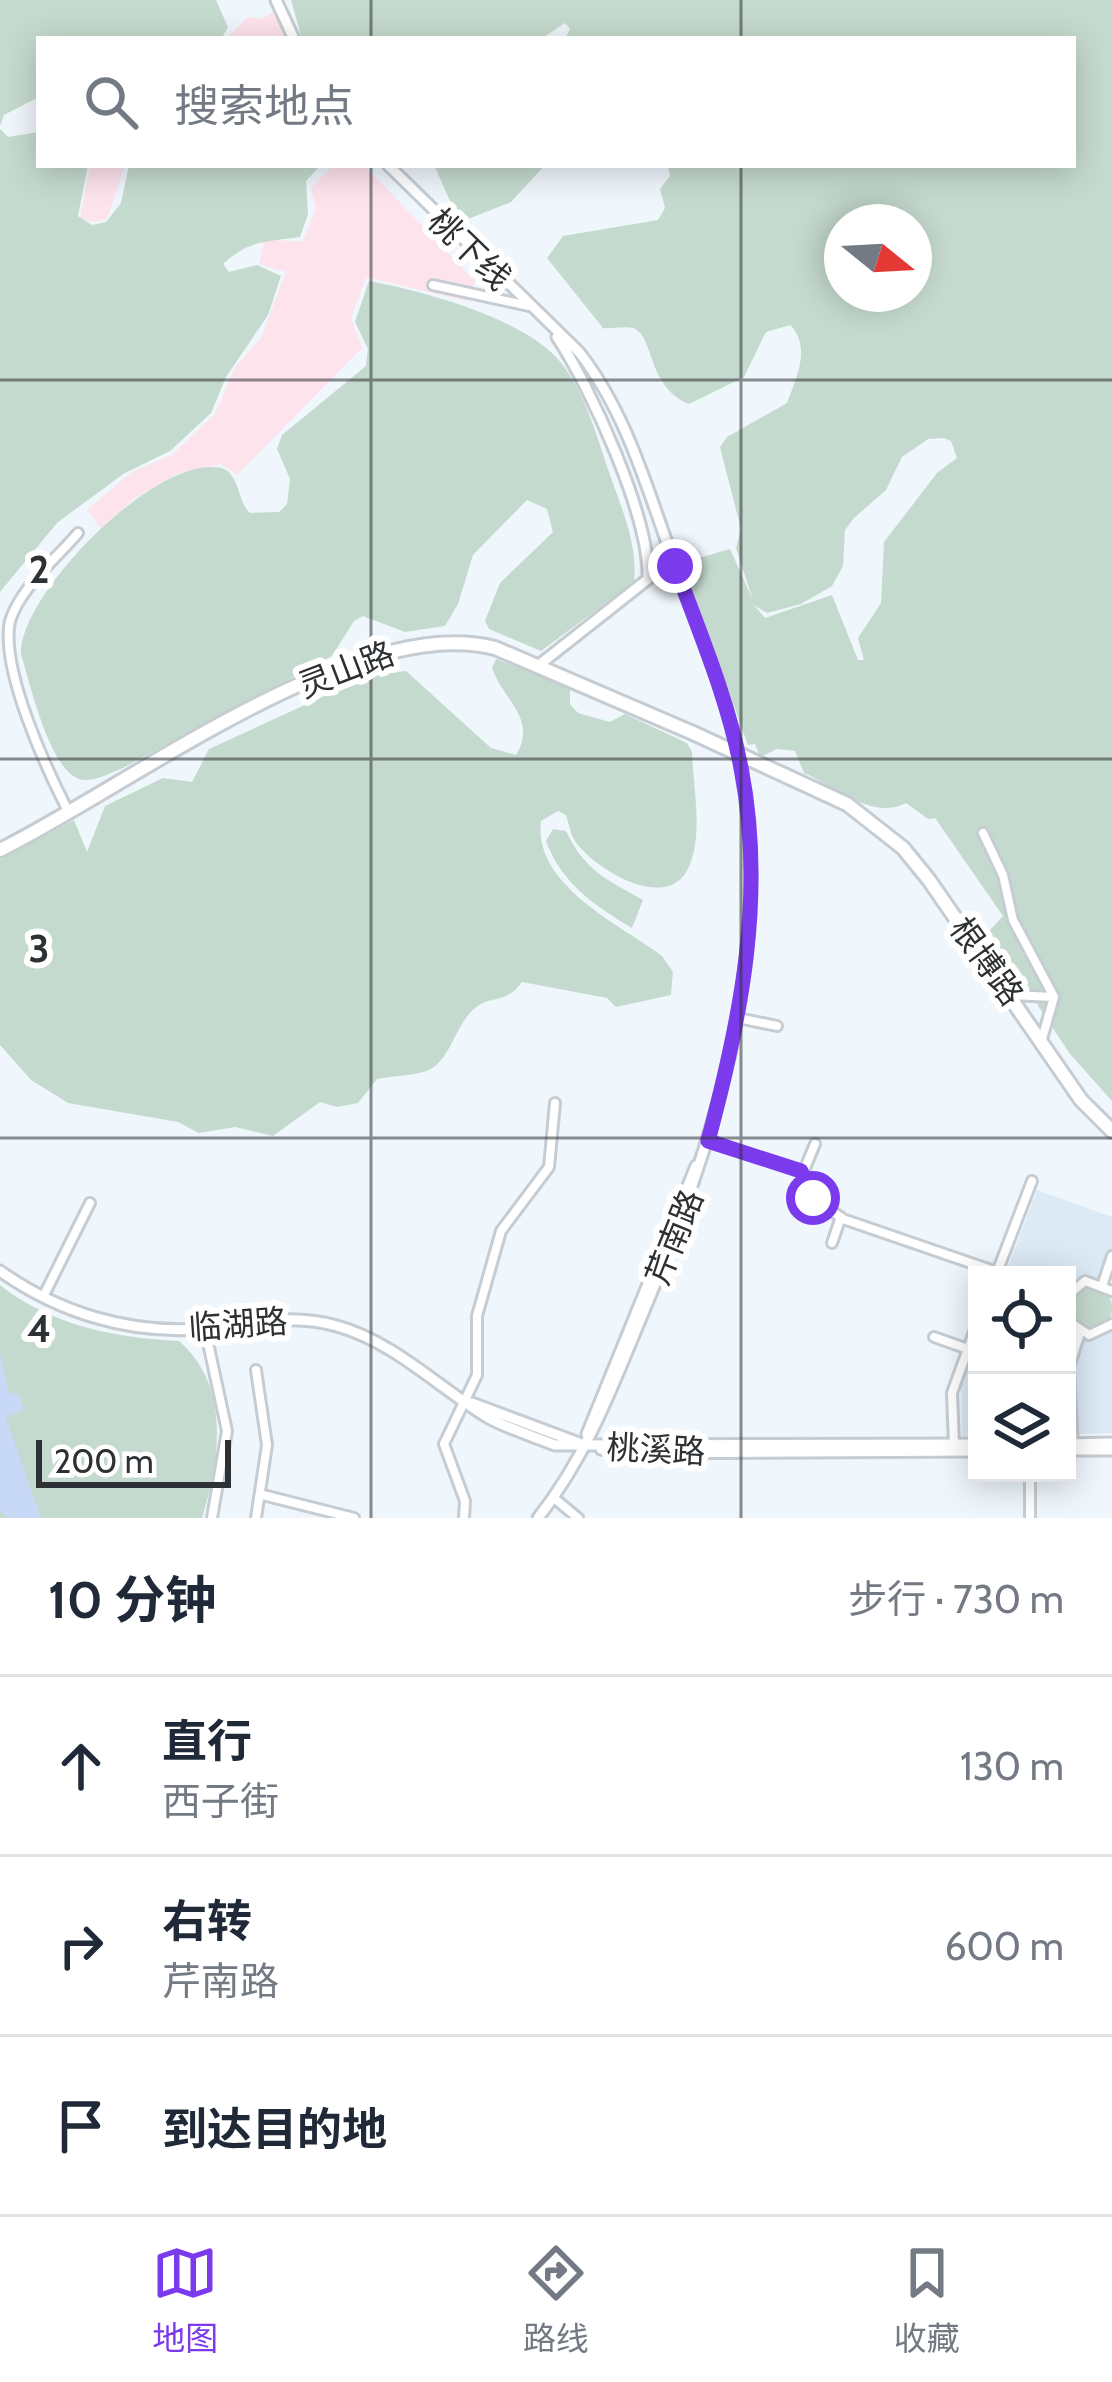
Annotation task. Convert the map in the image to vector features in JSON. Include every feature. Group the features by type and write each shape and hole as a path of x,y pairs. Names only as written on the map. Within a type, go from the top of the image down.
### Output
{"highway":[{"name":"灵山路","path":"0,850 358,657 407,646 463,642 539,664"},
{"name":"根博路","path":"539,664 848,804 903,848 1012,995 1081,1100 1112,1131"}],"main road":[{"path":"276,0 293,36"},
{"name":"桃下线","path":"391,168 554,332"},
{"path":"539,664 648,579 644,548 610,444 578,369 554,332"},
{"name":"芹南路","path":"538,1518 602,1418 708,1141 738,1018 752,882 741,769 732,730 611,397 579,352 554,332"},
{"name":"临湖路","path":"0,1271 42,1298 89,1318 205,1329 232,1321 297,1318 338,1325 382,1345 498,1423 555,1445 584,1445"},
{"name":"桃溪路","path":"584,1445 968,1448"},
{"path":"1076,1447 1112,1446"}],"street":[{"path":"433,285 512,307 529,306"},
{"path":"70,814 39,755 4,644 11,616 78,533"},
{"path":"983,832 1003,875 1013,920 1055,989 1042,1039"},
{"path":"1012,995 1054,997"},
{"path":"738,1018 777,1026"},
{"path":"464,1518 465,1501 444,1444 477,1375 477,1316 501,1232 549,1167 555,1103"},
{"path":"708,1141 803,1173"},
{"path":"815,1144 803,1173 811,1196 841,1217 978,1266"},
{"path":"1003,1266 1032,1181"},
{"path":"42,1298 90,1204"},
{"path":"832,1243 841,1217"},
{"path":"1102,1283 1112,1256"},
{"path":"1076,1288 1085,1281 1102,1283 1112,1291"},
{"path":"1076,1329 1098,1334 1112,1324"},
{"path":"205,1329 227,1431 212,1518"},
{"path":"1069,1374 1080,1333"},
{"path":"934,1337 968,1349 952,1393 955,1448"},
{"path":"256,1370 266,1445 263,1495 256,1518"},
{"path":"1030,1482 1030,1518"},
{"path":"263,1495 354,1518"},
{"path":"554,1498 578,1518"}],"shaded area":[{"path":"273,12 287,36 229,36 248,17 262,19"},
{"path":"89,168 124,168 107,219 80,219"},
{"path":"330,168 367,168 475,281 467,301 366,277 351,318 362,348 237,475 221,464 177,474 135,498 101,528 87,510 132,472 172,455 215,414 236,366 261,338 286,272 259,264 265,239 302,242 316,209 311,188"},
{"path":"1037,1190 1112,1217 1112,1246 1100,1278 1112,1288 1112,1433 1076,1434 1076,1266 1008,1266"},
{"path":"968,1370 968,1436 962,1436 961,1388"}],"green space":[{"path":"0,0 216,0 228,27 223,36 36,36 36,99 4,115 0,126"},
{"path":"291,0 1112,0 1112,1101 1070,1054 989,931 1003,916 935,818 928,819 906,803 880,808 854,800 804,773 795,751 777,749 760,757 755,744 748,745 682,563 730,549 753,600 736,548 741,529 720,447 727,437 787,403 800,363 797,334 790,325 766,332 744,377 689,404 665,386 640,333 630,327 603,328 547,258 563,236 658,220 665,208 660,189 670,176 669,168 1076,168 1076,36 566,36 570,29 565,23 546,36 301,36","holes":["944,438 951,441 957,458 937,473 884,542 881,603 858,638 864,660 858,660 832,595 765,618 754,605 767,613 801,604 832,586 843,566 845,530 886,490 902,457 928,439"]},
{"path":"0,129 8,137 36,132 36,168 87,168 78,216 92,225 106,222 121,203 128,168 318,168 306,181 308,214 300,237 251,246 223,264 229,272 257,265 281,276 268,315 226,377 211,413 170,451 123,474 57,523 0,592"},
{"path":"435,168 542,168 511,202 468,219 454,210"},
{"path":"369,281 416,291 494,318 556,357 595,429 628,527 634,582 541,651 489,629 485,621 500,583 553,532 547,509 527,500 473,555 458,604 445,626 405,632 363,616 354,621 332,656 121,769 88,780 72,775 52,747 21,654 26,628 42,598 96,533 162,482 194,469 227,471 250,513 279,512 287,504 290,479 277,449 282,435 366,366 368,349 355,322"},
{"path":"496,659 570,688 570,704 578,713 610,722 625,714 687,743 692,752 694,851 680,879 667,886 633,883 599,864 575,841 566,815 558,811 541,821 542,844 565,884 662,956 673,972 671,995 616,1007 607,998 522,982 510,994 475,1008 432,1068 377,1079 358,1103 337,1107 320,1102 273,1136 235,1127 199,1133 178,1122 68,1103 31,1080 0,1045 0,860 74,820 87,852 105,806 163,778 192,782 209,749 368,676 406,671 491,748 516,755 522,742 521,720 492,668"},
{"path":"553,829 566,831 598,873 643,900 632,928 592,902 561,870 546,841"},
{"path":"0,1285 62,1320 131,1337 179,1341 196,1359 214,1401 217,1425 202,1518 0,1518"},
{"path":"1091,1287 1110,1300 1106,1323 1091,1329 1076,1323 1076,1293"}],"water":[{"path":"0,1353 9,1393 17,1393 25,1409 6,1418 41,1518 8,1518 0,1511"}],"route":[{"path":"675,566 732,730 746,807 752,882 744,982 708,1141 801,1171 813,1198"}]}
